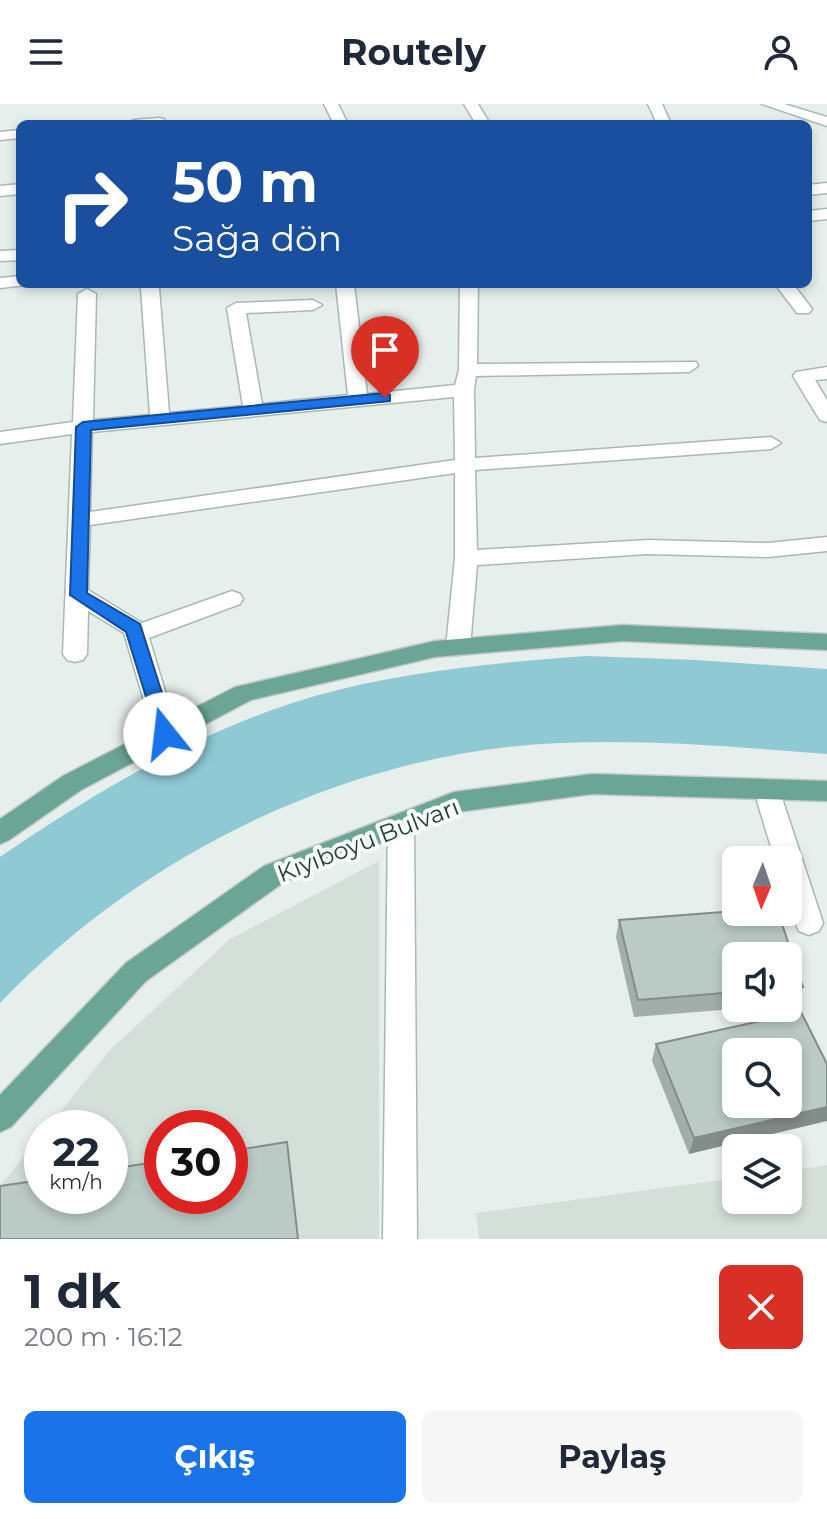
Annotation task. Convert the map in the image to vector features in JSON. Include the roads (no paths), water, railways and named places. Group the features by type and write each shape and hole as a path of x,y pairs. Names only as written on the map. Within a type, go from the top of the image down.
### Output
{"main road":[{"path":"0,833 72,783 244,693 435,649 623,633 827,642"},
{"name":"Kıyıboyu Bulvarı","path":"0,1117 136,972 274,874 454,802 592,784 827,791"}],"street":[{"path":"769,104 827,124"},
{"path":"150,288 160,420"},
{"path":"345,288 358,400"},
{"path":"458,647 466,558 469,288"},
{"path":"787,288 803,309"},
{"path":"75,654 87,294"},
{"path":"253,410 236,308 313,305"},
{"path":"0,438 358,400 466,380 689,366"},
{"path":"827,373 803,376 827,416"},
{"path":"81,520 465,465 771,443"},
{"path":"466,558 648,547 768,550 827,544"},
{"path":"79,595 134,629 165,734"},
{"path":"137,634 232,599"},
{"path":"770,801 809,923"},
{"path":"400,1239 401,823"}],"water":[{"path":"586,656 827,669 827,754 727,746 594,742 482,751 404,766 328,789 255,820 185,857 119,900 57,949 0,1003 0,857 112,786 231,726 315,696 415,674"}]}
